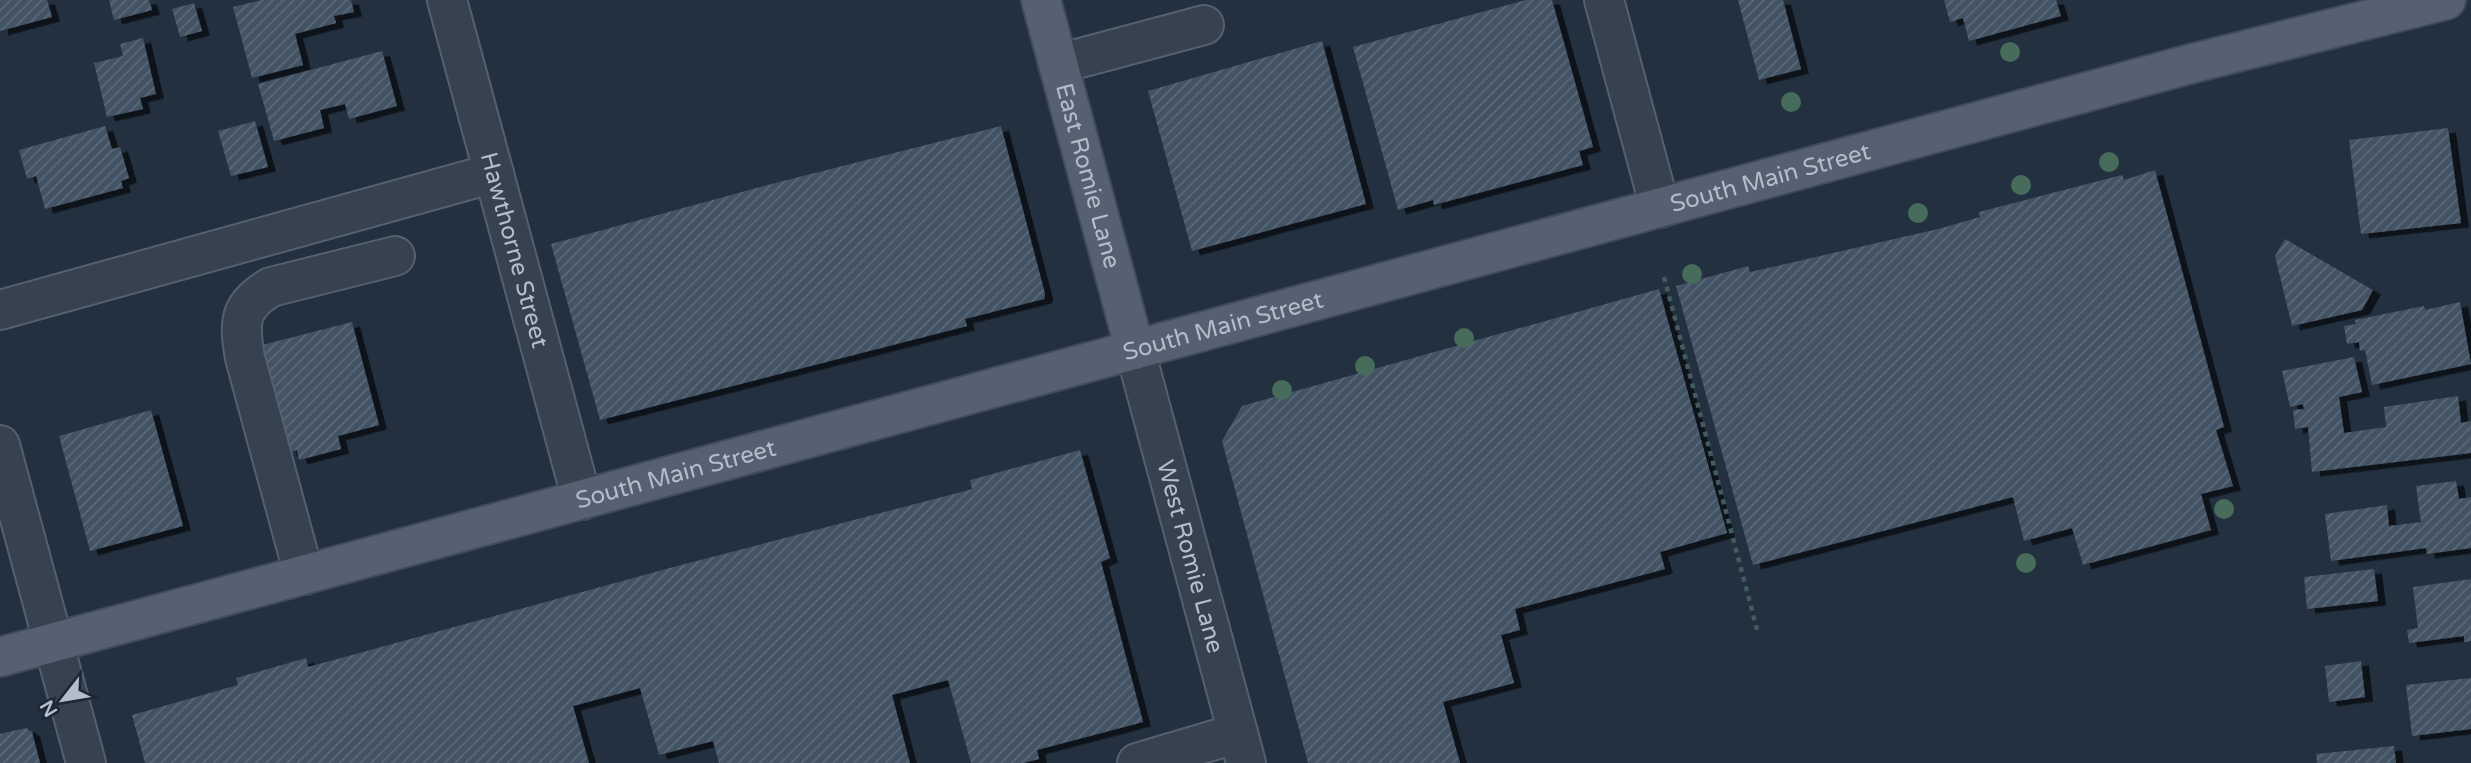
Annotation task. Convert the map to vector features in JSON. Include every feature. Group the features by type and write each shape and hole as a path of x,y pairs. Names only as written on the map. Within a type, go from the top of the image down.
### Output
{"main road":[{"name":"East Romie Lane","path":"1041,0 1135,350"},
{"name":"South Main Street","path":"0,657 2190,64 2446,0"}],"street":[{"name":"Hawthorne Street","path":"447,0 582,500"},
{"path":"1604,0 1660,208"},
{"path":"1058,64 1204,25"},
{"path":"0,310 494,173"},
{"path":"304,575 245,358 240,328 246,308 256,296 271,287 395,256"},
{"name":"West Romie Lane","path":"1135,350 1242,748"},
{"path":"0,445 86,763"},
{"path":"1137,763 1242,748"}],"path":[{"path":"1664,277 1758,633"}],"building":[{"path":"0,0 47,0 52,17 0,31"},
{"path":"109,0 149,0 152,10 114,20"},
{"path":"262,0 351,0 354,12 334,16 336,23 295,34 303,65 252,78 233,7"},
{"path":"1526,0 1552,0 1593,147 1579,151 1583,165 1434,205 1433,200 1398,210 1353,47"},
{"path":"1738,0 1783,0 1801,69 1759,80"},
{"path":"1944,0 2056,0 2061,16 1969,41 1963,18 1950,22"},
{"path":"194,3 202,31 180,37 172,9"},
{"path":"143,38 156,94 140,98 143,109 107,117 94,63 123,56 120,44"},
{"path":"1322,41 1366,204 1192,251 1148,91"},
{"path":"382,51 397,106 349,119 345,104 320,110 324,128 274,141 258,84"},
{"path":"255,121 268,167 231,176 218,131"},
{"path":"105,126 112,149 120,147 129,178 121,181 123,188 45,209 36,176 27,179 19,150"},
{"path":"1001,126 1045,294 1044,299 965,319 967,326 600,420 551,244 779,182"},
{"path":"2448,128 2461,223 2361,234 2349,140"},
{"path":"2155,170 2224,427 2216,430 2233,486 2201,494 2211,530 2083,565 2072,528 2024,541 2013,497 1753,565 1676,286 1748,266 1750,272 1938,229 1980,217 1979,212 2122,175 2124,180"},
{"path":"2285,239 2373,290 2362,310 2292,326 2275,256"},
{"path":"1659,289 1727,533 1660,552 1665,569 1515,609 1520,630 1501,635 1514,683 1443,702 1460,763 1308,763 1222,441 1242,406"},
{"path":"2460,302 2471,364 2372,385 2365,350 2360,351 2359,342 2347,344 2344,326 2356,324 2355,320 2424,306 2425,310"},
{"path":"352,322 379,425 338,436 341,449 299,460 297,450 289,452 262,345"},
{"path":"2354,357 2362,392 2339,397 2344,433 2386,427 2384,407 2458,396 2461,423 2471,421 2471,453 2312,472 2308,427 2295,429 2293,410 2304,409 2303,404 2290,407 2282,371"},
{"path":"151,410 183,526 90,551 59,436"},
{"path":"1080,450 1110,558 1101,562 1143,722 1037,750 1039,759 1023,763 971,763 948,680 892,695 910,763 719,763 713,741 659,755 640,688 573,706 589,763 145,763 132,715 238,685 236,678 306,658 308,667 965,491 972,489 970,480"},
{"path":"2456,481 2459,499 2471,497 2471,548 2427,554 2426,548 2331,561 2325,514 2387,505 2389,526 2421,522 2416,486"},
{"path":"2374,569 2378,601 2307,609 2304,577"},
{"path":"2471,579 2471,641 2464,642 2464,636 2409,643 2407,630 2418,628 2413,587"},
{"path":"2361,661 2365,697 2329,702 2325,666"},
{"path":"2471,678 2471,729 2412,736 2406,685"},
{"path":"26,728 32,732 40,763 0,763 0,734"},
{"path":"2394,746 2396,763 2317,763 2316,754"}]}
